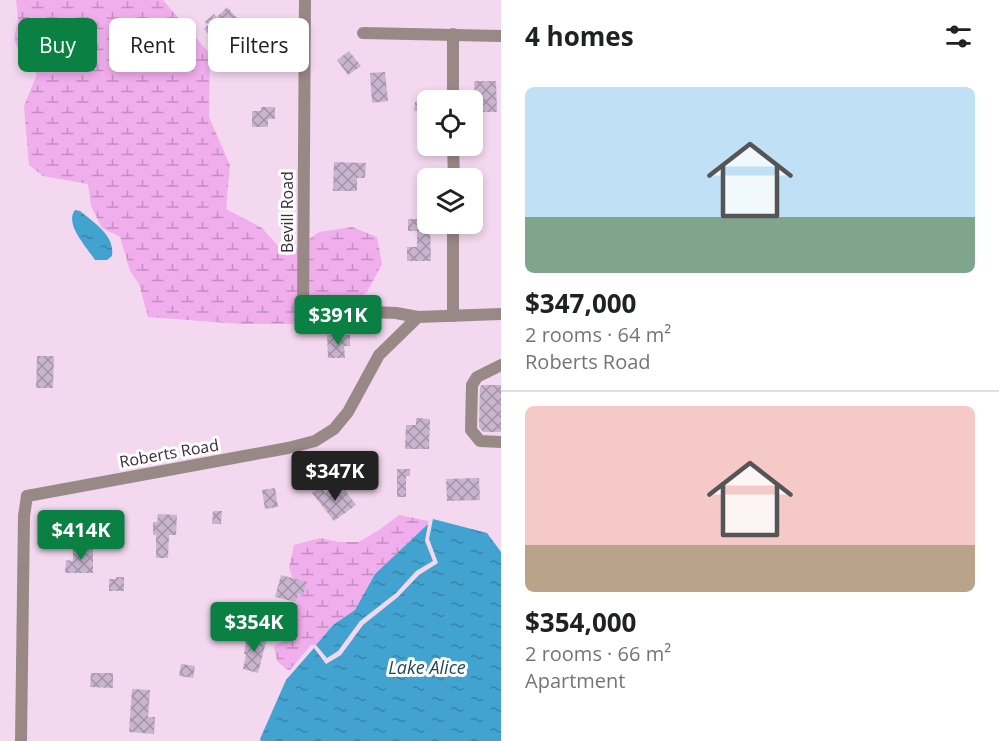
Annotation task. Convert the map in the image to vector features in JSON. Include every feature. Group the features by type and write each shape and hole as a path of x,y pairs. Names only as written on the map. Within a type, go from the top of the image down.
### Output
{"street":[{"name":"Bevill Road","path":"305,0 303,309 396,313 418,317"},
{"path":"363,33 501,36"},
{"path":"453,34 453,90"},
{"path":"453,234 453,316"},
{"path":"418,317 501,314"},
{"name":"Roberts Road","path":"21,741 24,516 27,496 288,448 315,441 333,429 348,412 380,355 418,317"},
{"path":"501,365 481,374 474,380 471,389 471,430 480,441 501,442"}],"green space":[{"path":"16,0 163,0 179,18 109,18 109,72 196,72 196,38 208,52 209,117 230,165 226,209 262,228 287,256 299,248 299,313 293,324 241,324 148,317 139,284 130,271 120,237 102,228 91,206 88,184 43,176 29,165 24,106 37,74 35,72 97,72 97,18 18,19"},
{"path":"18,19 18,49 14,39"},
{"path":"352,227 377,237 382,264 367,292 360,297 331,305 308,304 308,240 319,232"},
{"path":"399,515 428,521 428,524 375,574 355,610 333,625 316,645 311,645 290,670 286,669 277,661 274,646 286,639 297,626 296,591 289,567 294,545 320,538 339,542 359,542"}],"water":[{"path":"75,210 80,211 107,236 112,256 107,260 95,260 74,229 72,216"},
{"name":"Lake Alice","path":"433,519 487,533 501,552 501,741 261,741 286,680 314,648 326,664 341,655 363,625 398,597 419,575 438,563 429,539"},
{"path":"428,524 425,541 433,561 416,571 396,593 360,621 338,651 327,658 316,645 333,625 355,610 375,574"}],"building":[{"path":"227,7 237,18 210,18 214,14 217,17"},
{"path":"349,51 361,66 348,75 337,60"},
{"path":"385,72 388,101 372,103 370,73"},
{"path":"474,81 496,81 497,112 483,112 483,90 474,90"},
{"path":"261,107 275,107 275,119 268,119 268,127 252,127 252,111 261,111"},
{"path":"334,162 366,163 365,178 357,178 357,191 333,191"},
{"path":"408,219 417,219 417,231 408,231"},
{"path":"417,234 430,234 431,261 407,261 407,247 417,247"},
{"path":"327,335 350,335 350,346 344,346 345,358 328,358"},
{"path":"37,356 54,356 53,388 36,388"},
{"path":"482,385 501,385 501,432 483,432 479,427 480,387"},
{"path":"416,418 430,419 429,449 405,449 406,425 416,425"},
{"path":"397,469 410,469 410,476 406,476 406,497 397,497"},
{"path":"479,478 480,500 447,501 446,479"},
{"path":"335,486 340,493 345,490 356,505 334,521 312,493 321,487 325,493"},
{"path":"275,488 278,507 265,509 262,490"},
{"path":"213,511 222,511 221,524 212,524"},
{"path":"158,514 177,515 176,535 169,535 168,558 156,558 156,535 153,535 153,522 157,522"},
{"path":"73,547 93,547 93,573 65,573 66,560 73,561"},
{"path":"281,575 307,582 303,595 298,593 296,602 275,597"},
{"path":"116,577 124,577 124,591 109,591 109,579 116,579"},
{"path":"247,634 267,638 258,673 243,669"},
{"path":"181,664 195,666 193,678 179,676"},
{"path":"91,673 113,673 113,688 90,687"},
{"path":"132,689 150,690 148,717 155,717 154,734 129,732"}]}
